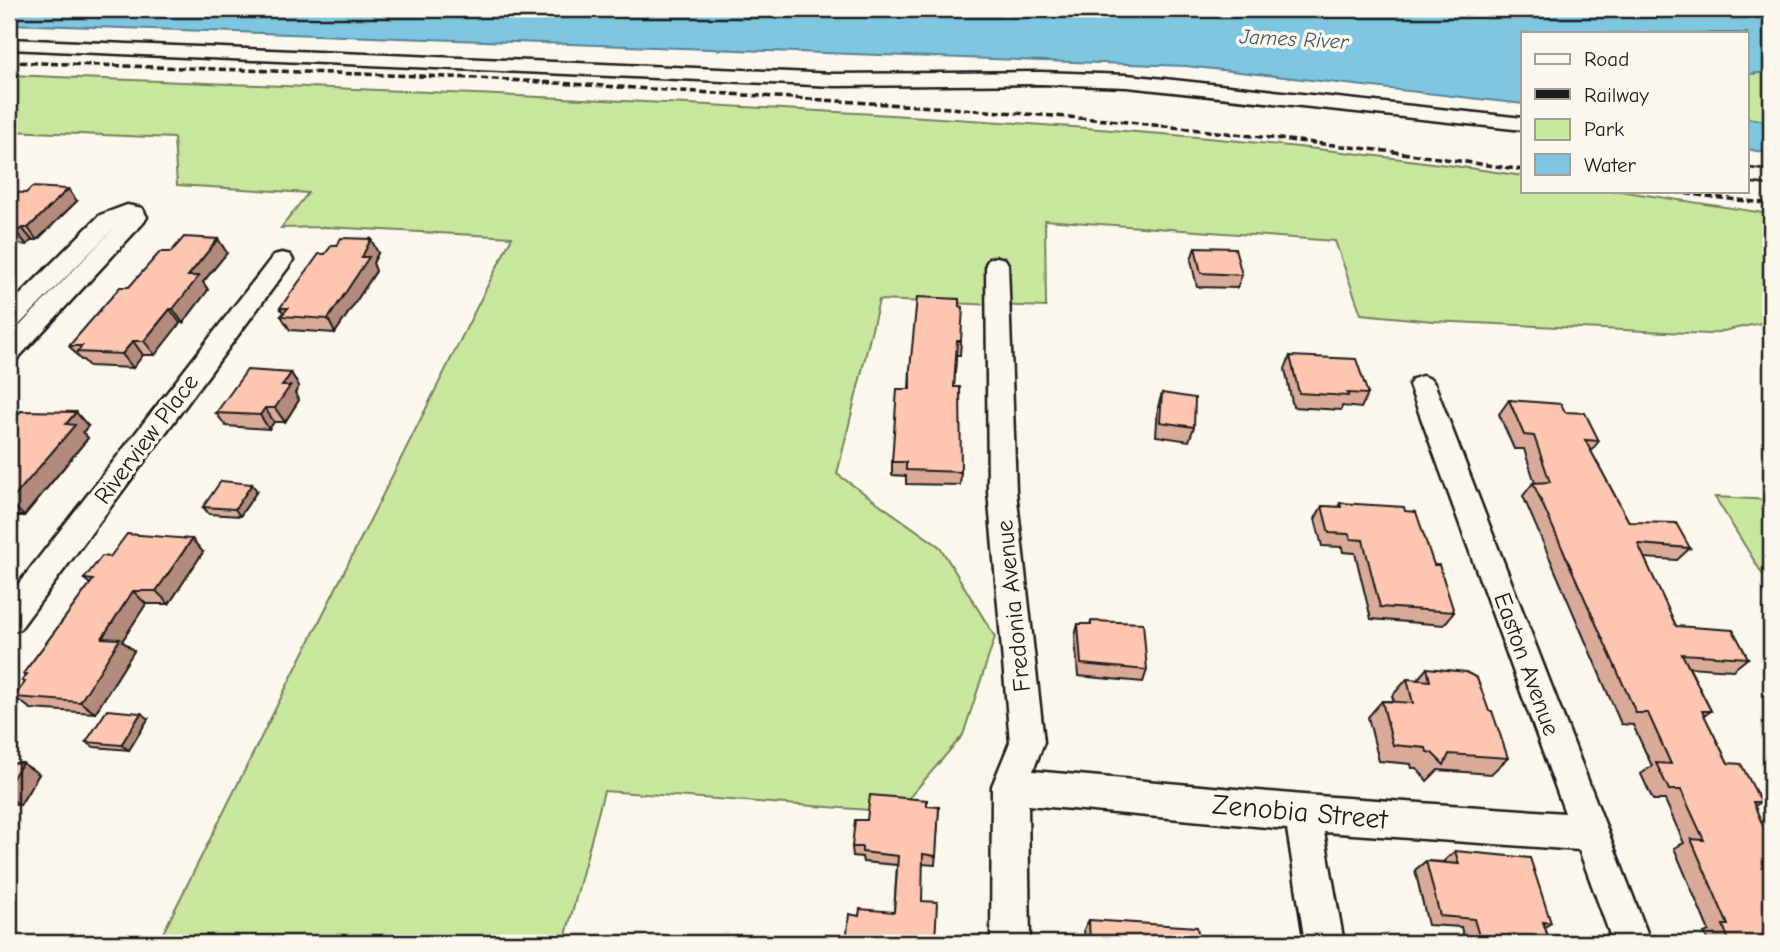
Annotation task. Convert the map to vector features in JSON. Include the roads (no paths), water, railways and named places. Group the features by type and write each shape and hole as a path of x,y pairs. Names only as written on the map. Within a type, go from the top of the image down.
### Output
{"street":[{"path":"9,44 835,79 1041,78 1127,81 1521,124"},
{"path":"1748,175 1771,178"},
{"path":"9,320 107,220 127,212 134,213 136,217 127,228 9,352"},
{"name":"Riverview Place","path":"9,618 282,260"},
{"name":"Fredonia Avenue","path":"997,264 1002,491 1027,742 1010,786 1010,943"},
{"name":"Easton Avenue","path":"1422,385 1632,943"},
{"name":"Zenobia Street","path":"1010,786 1303,813 1590,834"},
{"path":"1303,813 1324,943"}],"water":[{"name":"James River","path":"9,9 1771,9 1771,72 1748,74 1748,32 1521,32 1521,104 1186,66 9,24"},
{"path":"1748,118 1771,122 1771,154 1748,149"}],"railway":[{"path":"9,62 478,78 949,108 1119,121 1395,152 1521,170"},
{"path":"1673,192 1771,204"}]}
